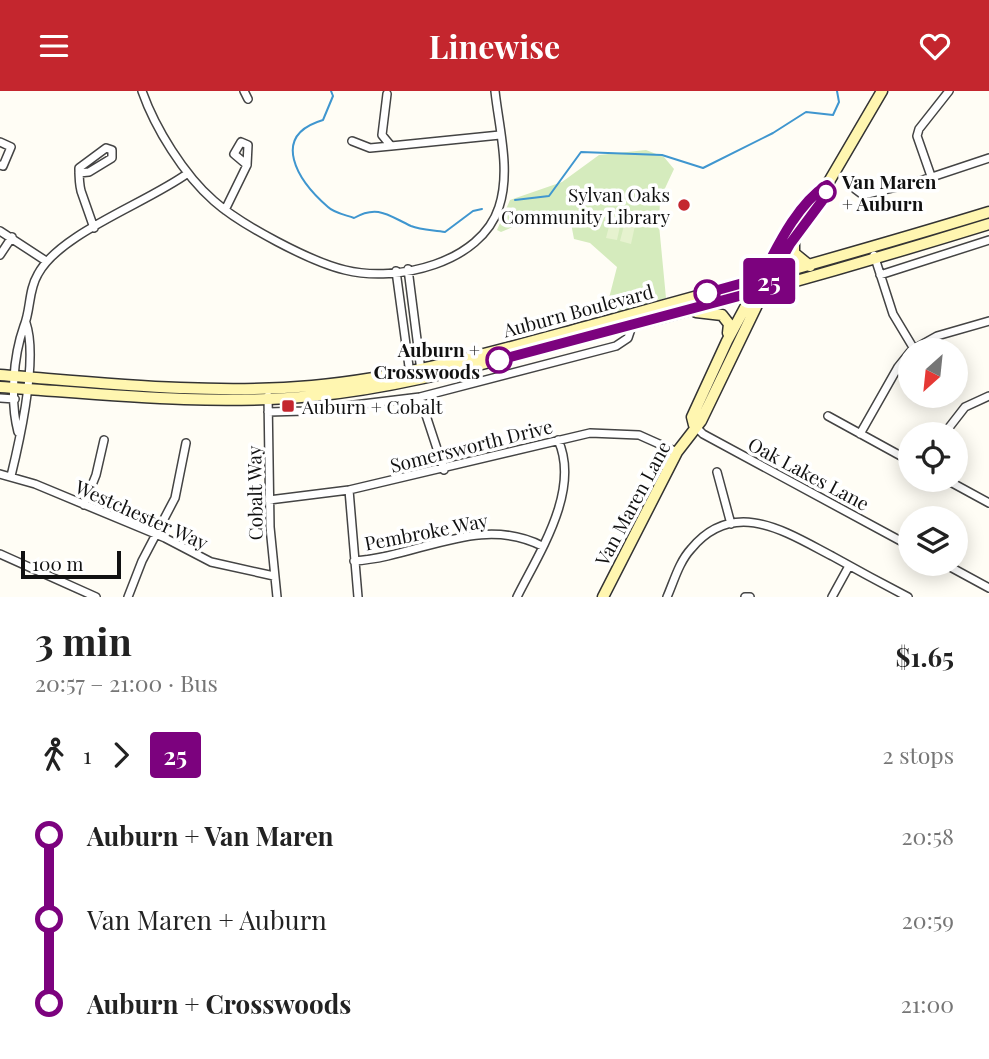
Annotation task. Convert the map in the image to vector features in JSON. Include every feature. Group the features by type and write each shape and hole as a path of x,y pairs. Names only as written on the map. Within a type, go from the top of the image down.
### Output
{"main road":[{"name":"Van Maren Lane","path":"766,277 825,197 827,185 882,91"},
{"name":"Van Maren Lane","path":"603,597 677,452 694,425 701,421 782,239 817,192 827,185"},
{"name":"Auburn Boulevard","path":"422,373 810,266 989,212"},
{"name":"Auburn Boulevard","path":"0,387 19,392 268,400 355,391 422,373 632,326 875,260 989,224"},
{"path":"794,237 794,253 810,266"},
{"name":"Van Maren Lane","path":"694,425 692,417 719,357 760,291"},
{"path":"685,311 723,315 729,324 727,341"},
{"path":"716,390 713,383 721,362 719,357"},
{"name":"Auburn Boulevard","path":"0,375 201,388 268,388 410,376"}],"street":[{"path":"142,91 151,112 188,173 225,210 255,228 341,269 360,273 396,271 451,260 476,243 488,230 496,215 504,185 495,91"},
{"path":"931,176 917,136 919,129 948,91"},
{"path":"387,94 382,135 391,146"},
{"path":"352,141 370,148 500,135"},
{"path":"0,142 11,147 3,166 0,165"},
{"path":"79,173 89,172 112,158 113,150 106,148 82,163 79,173 81,191 94,228"},
{"path":"855,189 863,195 904,186 989,158"},
{"path":"225,210 247,165"},
{"path":"18,432 24,420 16,376 20,337 26,323 31,289 46,261 64,244 188,173"},
{"path":"0,231 46,261"},
{"path":"0,255 12,237"},
{"path":"880,275 989,240"},
{"path":"873,247 893,314 906,338"},
{"path":"408,269 422,373"},
{"path":"396,271 410,376"},
{"path":"933,338 989,321"},
{"path":"11,476 18,432 19,392 28,377 31,339 26,323"},
{"path":"268,412 306,411 420,397 615,346 628,338 632,326"},
{"path":"860,434 898,367"},
{"name":"Cobalt Way","path":"268,388 270,500 277,597"},
{"path":"0,398 19,392"},
{"path":"953,422 965,407 989,396"},
{"path":"420,397 444,470"},
{"path":"828,416 898,455"},
{"name":"Oak Lakes Lane","path":"694,425 705,435 898,540"},
{"name":"Somersworth Drive","path":"270,500 349,490 444,470 590,433 620,432 639,435 677,452"},
{"path":"84,505 96,475 104,440"},
{"path":"517,597 542,546 561,496 564,466 558,440"},
{"path":"128,597 142,561 175,498 186,443"},
{"path":"717,472 731,524"},
{"name":"Westchester Way","path":"0,474 11,476 157,535 211,562 274,576"},
{"path":"349,490 358,597"},
{"path":"968,492 989,503"},
{"path":"667,597 691,548 709,533 731,524 747,522 770,525 908,597"},
{"name":"Pembroke Way","path":"354,561 380,558 483,533 519,536 542,546"},
{"path":"0,554 96,597"},
{"path":"832,597 849,566"},
{"path":"967,576 989,588"}],"green space":[{"path":"646,150 664,157 674,169 660,199 659,225 666,298 610,315 608,302 617,267 590,243 574,239 570,218 544,214 501,232 497,230 510,200 562,182 599,155"},
{"path":"612,215 622,217 617,240 606,238"},
{"path":"626,218 636,221 631,244 620,241"}],"waterway":[{"path":"331,91 333,96 323,120 306,127 297,137 293,148 294,160 307,185 331,209 354,218 370,212 383,213 415,227 445,232 473,211 482,209"},
{"path":"515,200 549,196 581,152 662,155 703,168 773,133 806,112 833,115 839,102 837,91"}],"bus line":[{"name":"25","path":"499,360 765,289 790,244 825,197 827,185 817,192 782,239 761,278 707,293"}],"place":[{"name":"Van Maren + Auburn","path":"826,192"},
{"name":"Sylvan Oaks Community Library","path":"684,205"},
{"name":"Auburn + Crosswoods","path":"499,360"},
{"name":"Auburn + Cobalt","path":"288,406"}]}
